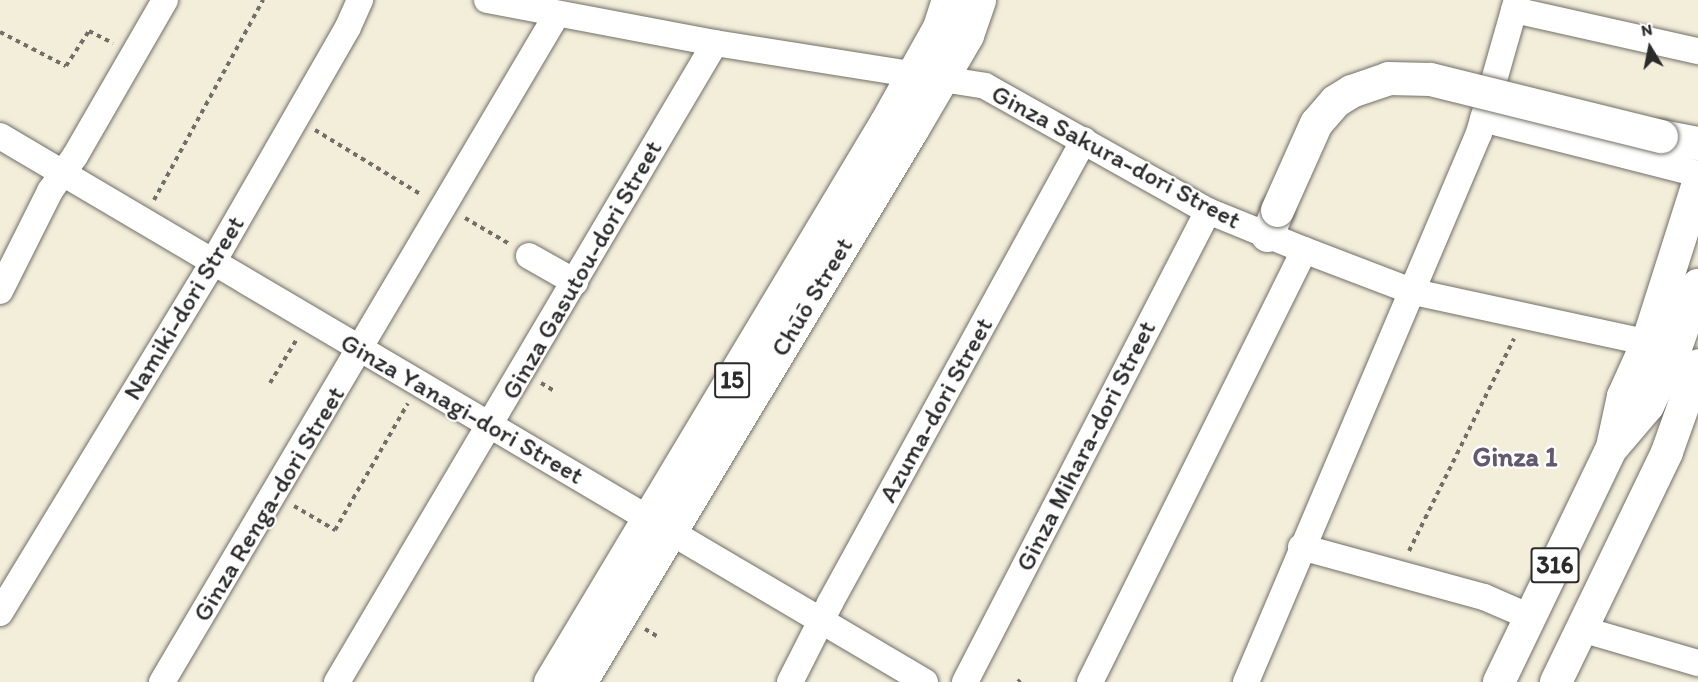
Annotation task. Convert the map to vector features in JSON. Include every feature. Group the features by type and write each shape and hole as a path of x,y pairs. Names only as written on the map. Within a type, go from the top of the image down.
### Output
{"highway":[{"name":"Chūō Street","path":"927,78 948,0"},
{"name":"Chūō Street","path":"580,682 660,526 927,78 967,35 979,0"},
{"path":"1272,222 1316,123 1335,101 1351,91 1388,78 1430,79 1698,143"},
{"name":"Chūō Street","path":"550,682 660,526"}],"main road":[{"name":"316","path":"1667,452 1698,183"},
{"name":"316","path":"1499,682 1612,447 1623,396 1680,352 1698,285"},
{"name":"316","path":"1556,682 1667,452 1698,412"}],"street":[{"path":"0,291 50,191 165,0"},
{"name":"Namiki-dori Street","path":"0,613 213,262 348,27 360,0"},
{"name":"Ginza Sakura-dori Street","path":"486,0 715,43 985,86 1208,211 1272,222 1304,250 1414,292 1680,352"},
{"path":"1246,682 1301,547 1414,292 1483,119 1516,5 1698,51"},
{"name":"Ginza Renga-dori Street","path":"162,682 276,495 557,14"},
{"name":"Ginza Gasutou-dori Street","path":"337,682 715,43"},
{"path":"1483,119 1698,174"},
{"name":"Ginza Yanagi-dori Street","path":"0,136 925,682"},
{"name":"Azuma-dori Street","path":"790,682 820,622 1084,140"},
{"name":"Ginza Mihara-dori Street","path":"965,682 1208,211"},
{"path":"1090,682 1304,250"},
{"path":"529,256 575,282"},
{"path":"1301,547 1484,597 1530,617"},
{"path":"1581,629 1698,663"}],"path":[{"path":"153,202 263,0"},
{"path":"0,32 66,66 89,31 134,54"},
{"path":"312,128 427,198"},
{"path":"457,213 529,256"},
{"path":"270,383 297,338"},
{"path":"1400,574 1514,339"},
{"path":"537,380 556,392"},
{"path":"276,495 335,530 410,400"},
{"path":"640,626 660,638"}],"district":[{"name":"Ginza 1","path":"1515,457"}]}
